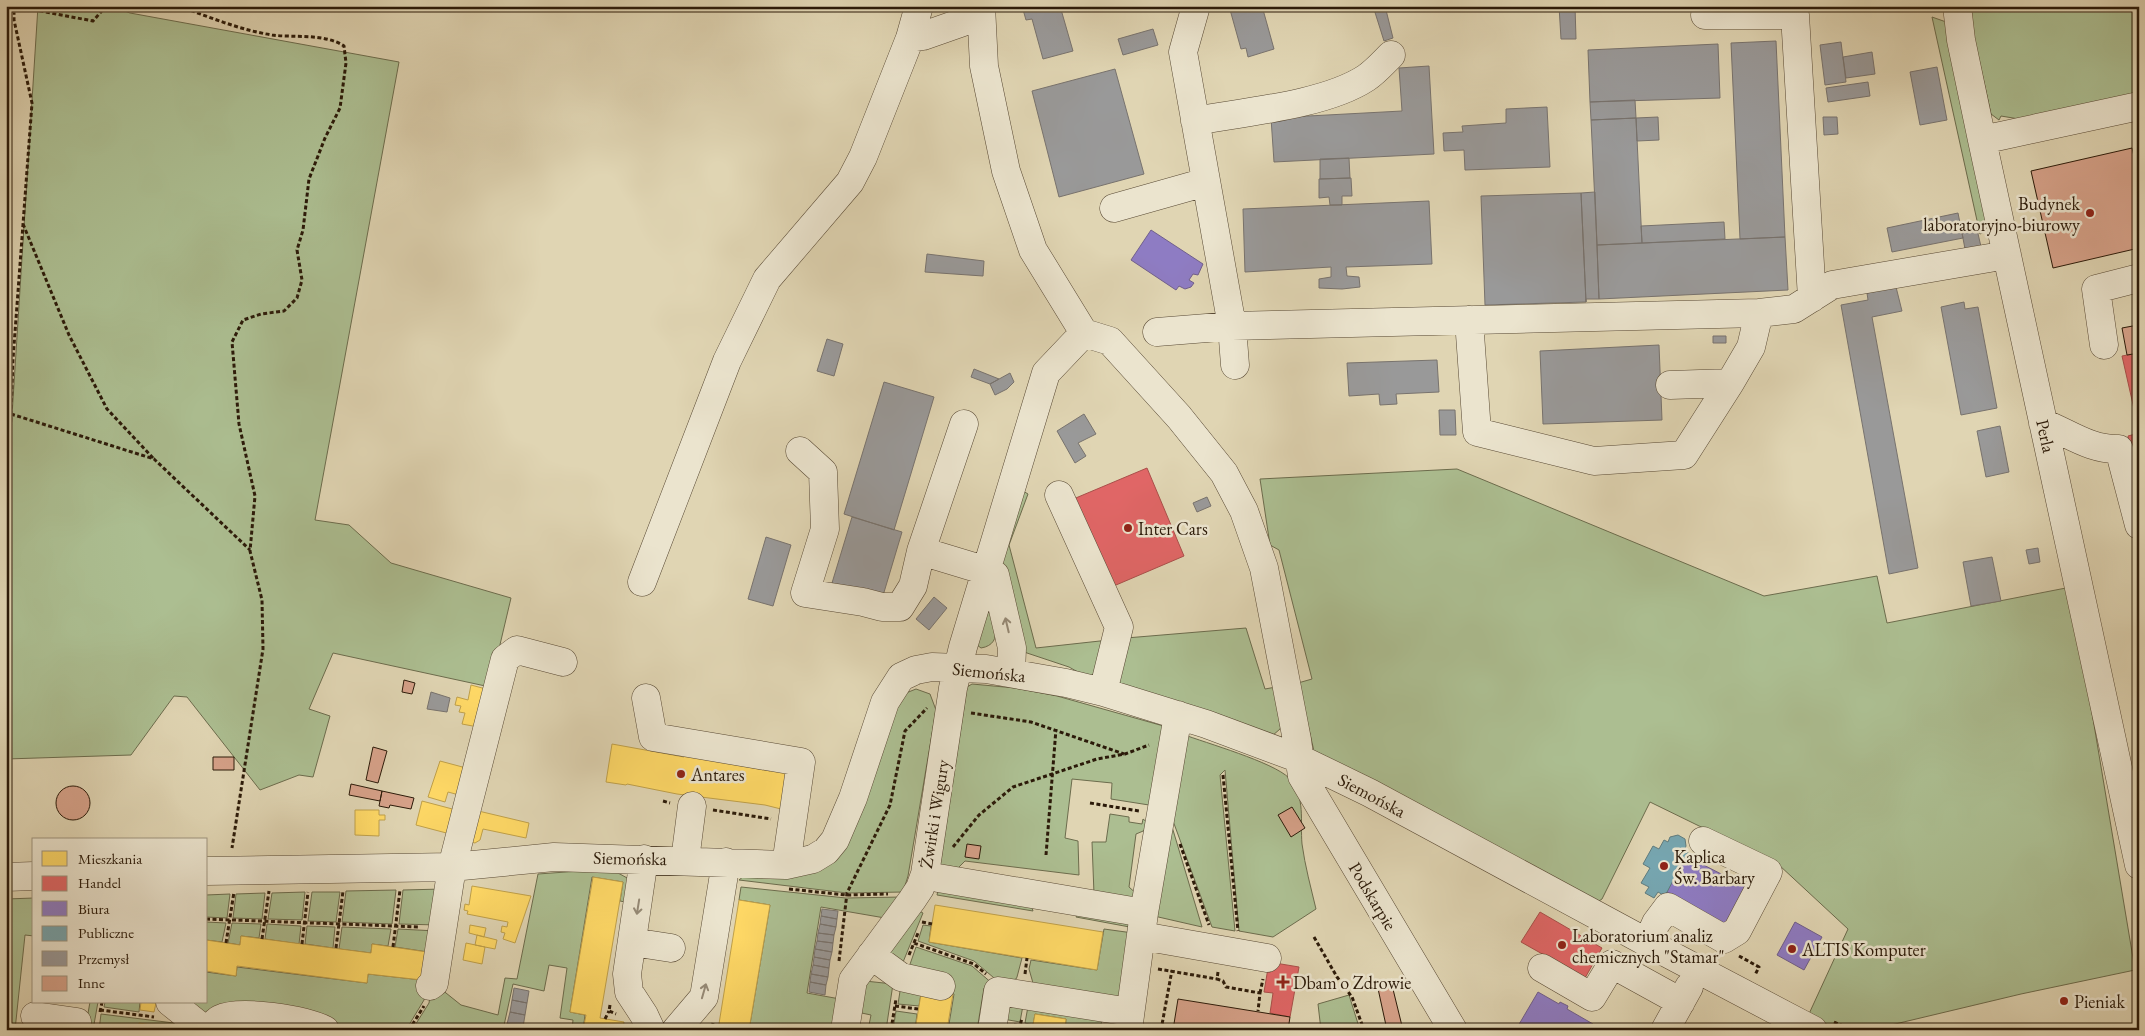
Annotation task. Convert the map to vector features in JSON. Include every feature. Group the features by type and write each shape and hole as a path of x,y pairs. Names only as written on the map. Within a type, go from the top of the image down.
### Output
{"street":[{"path":"642,582 728,361 763,288 767,280 850,182 864,157 910,38 919,6"},
{"path":"1196,6 1183,52 1232,326 1235,365"},
{"name":"Perla","path":"1957,6 1961,40 2006,255 2089,628 2139,865"},
{"path":"910,38 923,36 981,11 984,66 1006,171 1033,250 1084,334"},
{"path":"1705,15 1795,15 1812,298"},
{"path":"1195,122 1301,102 1339,92 1366,78 1391,55"},
{"path":"1982,140 2139,106"},
{"path":"1114,208 1206,182"},
{"path":"1157,332 1232,326 1759,314 1794,309 1832,285 2006,255"},
{"path":"2104,345 2096,289 2139,278"},
{"path":"1469,320 1477,432 1594,461 1684,455 1751,346 1759,314"},
{"name":"Żwirki i Wigury","path":"844,1030 853,980 920,888 925,874 957,666 1046,373 1084,334"},
{"name":"Podskarpie","path":"1084,334 1110,342 1179,417 1224,473 1244,511 1264,568 1302,776 1453,1030"},
{"path":"1670,385 1730,382"},
{"path":"2043,423 2079,441 2105,450 2119,449 2139,525"},
{"path":"800,451 823,472 825,529 805,593 863,602 882,608 900,607 913,586 921,551 964,424"},
{"path":"1059,495 1120,627 1103,692"},
{"path":"921,551 995,575 1012,648 1011,673"},
{"path":"428,994 434,983 452,867 505,659 516,650 563,662"},
{"name":"Siemońska","path":"224,878 452,867 554,856 726,862 786,876 826,851 835,840 853,798 885,702 900,677 916,670 957,666 1011,673 1103,692 1178,715 1300,759 1370,793 1647,943 1814,1030"},
{"path":"646,698 653,737 801,762 791,822 786,876"},
{"path":"992,1030 998,991 1129,1021 1143,924 1178,715"},
{"path":"685,860 692,806"},
{"path":"1647,943 1656,923 1668,907 1724,939 1737,931 1768,872 1703,841"},
{"path":"644,859 627,974 629,992 651,1030"},
{"path":"676,1030 704,997 726,862"},
{"path":"6,877 32,876"},
{"path":"938,878 1143,924 1229,951 1267,958"},
{"path":"632,942 671,948"},
{"path":"871,956 901,977 941,986"},
{"path":"1542,968 1592,997 1612,964 1677,1020 1699,970"},
{"path":"166,1010 205,1030"},
{"path":"209,1030 219,1019 241,1014 312,1023 324,1030"},
{"path":"35,1016 84,1016"}],"path":[{"path":"6,473 9,466 32,103 14,20 14,6 93,21 106,6"},
{"path":"180,6 220,22 271,35 334,40 344,46 346,63 340,108 309,179 303,230 297,250 302,280 297,298 284,310 261,314 243,320 232,342 239,424 255,496 250,551 262,600 263,649 230,860 224,878 230,920 226,943"},
{"path":"23,223 69,335 107,409 154,459 250,551"},
{"path":"11,414 154,459"},
{"path":"838,969 846,895 890,805 905,731 936,698 960,703 958,711 1031,722 1125,754"},
{"path":"1046,855 1056,729"},
{"path":"938,878 938,864 946,857 963,832 995,800 1013,787 1097,759 1125,754 1151,744 1172,744"},
{"path":"1222,775 1229,951"},
{"path":"663,801 791,822"},
{"path":"1090,803 1161,814"},
{"path":"1179,842 1229,951"},
{"path":"786,876 846,895 894,894"},
{"path":"393,947 401,887"},
{"path":"336,948 343,888"},
{"path":"302,944 309,889"},
{"path":"262,939 269,890"},
{"path":"891,1030 901,977 925,915"},
{"path":"208,919 428,928"},
{"path":"922,922 932,924"},
{"path":"1314,937 1337,977 1352,997 1364,1030"},
{"path":"914,943 974,964 998,984 998,991"},
{"path":"1217,979 1220,958 1229,951"},
{"path":"1740,958 1748,962"},
{"path":"1137,968 1172,970 1217,979 1223,981 1226,987 1260,993 1258,1012"},
{"path":"1161,1030 1172,970"},
{"path":"409,1030 428,994"},
{"path":"604,1018 609,1011 610,1003"},
{"path":"895,1006 918,1010"},
{"path":"84,1016 166,1010"},
{"path":"609,1011 624,1016"}],"green space":[{"path":"38,6 111,6 130,13 399,62 315,520 349,525 391,563 511,598 490,687 333,653 309,709 330,716 313,777 299,775 260,790 187,697 174,696 131,755 6,759 6,510"},
{"path":"1967,6 2139,6 2139,93 2019,119 2001,116 1999,120 1991,114"},
{"path":"1932,17 1949,23 1986,219 1986,231 1980,234"},
{"path":"1457,469 1764,596 1877,576 1887,623 2071,587 2135,970 2021,994 1891,1025 1889,1030 1840,1030 1808,1016 1848,929 1779,865 1650,802 1602,899 1596,903 1314,751 1298,683 1312,679 1279,550 1270,545 1260,479"},
{"path":"1023,491 1028,494 1009,545 1036,648 1109,640 1101,670 1092,676 1085,676 1069,667 1024,652 1000,555"},
{"path":"987,601 996,629 993,641 981,648 977,645"},
{"path":"1246,628 1265,689 1276,687 1282,723 1280,729 1272,736 1122,685 1119,681 1126,638"},
{"path":"972,684 1015,688 1057,696 1167,727 1149,805 1111,799 1112,783 1072,779 1065,838 1078,841 1079,875 965,861 953,873 940,865 967,687"},
{"path":"916,689 930,694 936,710 908,876 903,892 847,893 739,880 744,876 811,873 895,705 906,693"},
{"path":"1182,734 1238,753 1281,772 1289,778 1298,793 1301,810 1303,852 1316,909 1273,937 1239,931 1225,770 1220,775 1235,931 1212,927 1169,810"},
{"path":"1110,814 1129,817 1129,822 1142,824 1143,819 1148,823 1148,829 1136,834 1129,887 1139,896 1137,898 1094,894 1092,842 1106,842"},
{"path":"1170,820 1202,927 1154,916"},
{"path":"594,870 618,873 629,879 625,902 620,901 623,882 592,877 570,1012 585,1015 583,1030 572,1030 573,1020 560,1018 567,968 549,965 544,991 513,984 503,1030 412,1030 429,1003 431,989 436,985 461,1005 498,1015 505,978 517,979 538,874"},
{"path":"939,886 1030,901 1033,911 937,895"},
{"path":"741,887 846,898 902,897 885,918 821,907 807,993 840,999 835,1030 749,1030 770,905 739,900"},
{"path":"443,889 438,925 399,924 403,890"},
{"path":"396,890 392,924 342,922 346,891"},
{"path":"305,892 302,920 268,919 272,893"},
{"path":"312,892 340,892 336,922 308,921"},
{"path":"265,893 262,919 233,918 236,894"},
{"path":"230,894 227,918 208,917 208,895"},
{"path":"32,898 32,936 25,935 15,1030 6,1030 6,899"},
{"path":"1079,909 1129,917 1135,928 1076,917"},
{"path":"917,910 923,913 899,972 880,955"},
{"path":"208,922 226,923 222,942 208,940"},
{"path":"232,923 261,924 259,938 241,936 240,945 228,943"},
{"path":"267,924 301,926 299,944 265,939"},
{"path":"923,925 931,926 929,942 1022,958 1016,979 1000,983 974,961 918,941"},
{"path":"307,926 335,927 333,948 305,944"},
{"path":"342,927 391,929 388,946 372,944 371,953 339,949"},
{"path":"398,929 437,931 424,1000 406,1030 341,1030 331,1022 206,1016 182,1004 208,1004 208,972 236,976 237,967 367,983 368,974 422,980 428,952 395,947"},
{"path":"1104,929 1133,933 1123,994 1111,999 1033,983 1029,969 1031,960 1097,970"},
{"path":"916,947 972,966 994,985 984,988 977,1030 948,1030 954,994 943,991 908,970"},
{"path":"865,981 893,984 886,1030 868,1030 871,1015 857,1012"},
{"path":"901,985 922,988 919,1006 898,1004"},
{"path":"1349,995 1360,1030 1321,1030 1318,1004"},
{"path":"1024,1000 1020,1022 1003,1019 1010,1007"},
{"path":"1029,1001 1103,1013 1100,1030 1065,1030 1066,1019 1035,1014 1033,1025 1025,1023"},
{"path":"90,1004 98,1004 93,1030 85,1030"},
{"path":"105,1004 140,1004 139,1012 104,1007"},
{"path":"896,1011 917,1014 915,1030 893,1030"},
{"path":"101,1014 174,1023 182,1026 185,1030 170,1030 170,1028 139,1024 138,1030 99,1030"}],"building: Mieszkania":[{"path":"471,685 486,689 478,727 462,724 465,713 459,712 461,706 455,705 457,697 468,700"},
{"path":"612,744 770,771 771,769 790,772 785,810 765,805 677,794 627,784 606,782"},
{"path":"440,761 470,769 463,796 448,792 445,802 428,797"},
{"path":"422,801 460,811 454,835 416,825"},
{"path":"470,809 529,823 526,838 483,829 480,840 475,843 462,840"},
{"path":"355,810 379,810 379,815 385,815 385,820 379,820 379,836 355,835"},
{"path":"593,877 623,882 600,1018 624,1022 623,1030 583,1030 586,1015 570,1012"},
{"path":"472,886 531,896 515,943 503,939 505,933 501,932 502,926 507,927 508,922 467,914 468,911 464,910 465,904 469,905"},
{"path":"739,900 770,905 749,1030 718,1030"},
{"path":"935,905 1103,932 1097,970 929,942"},
{"path":"470,925 486,928 484,937 469,933"},
{"path":"477,935 497,940 495,949 475,945"},
{"path":"241,936 371,953 372,944 427,952 422,980 368,974 367,983 237,966 236,976 208,971 208,940 240,945"},
{"path":"466,943 485,947 482,964 463,960"},
{"path":"922,988 953,994 947,1030 915,1030"},
{"path":"141,1004 156,1004 154,1012 140,1010"},
{"path":"1035,1014 1066,1019 1065,1030 1032,1030"},
{"path":"139,1023 171,1028 170,1030 138,1030"}],"building: Handel":[{"path":"2139,353 2139,431 2122,356"},
{"path":"2139,433 2139,460 2133,462 2128,436"},
{"name":"Inter Cars","path":"1147,468 1184,556 1109,588 1071,500"},
{"name":"Laboratorium analiz chemicznych \"Stamar\"","path":"1540,912 1602,948 1585,978 1521,942"},
{"path":"1269,962 1299,967 1290,1017 1270,1013 1273,993 1264,992"},
{"path":"1970,1025 1981,1030 1968,1030"}],"building: Biura":[{"path":"1151,230 1203,264 1198,275 1193,274 1189,280 1194,283 1191,287 1185,289 1179,286 1176,290 1131,260"},
{"path":"1686,856 1733,880 1735,877 1751,885 1727,929 1714,918 1666,893"},
{"path":"1795,922 1822,937 1804,970 1777,955"},
{"path":"1538,992 1559,1004 1560,1002 1568,1006 1567,1009 1593,1024 1590,1030 1525,1030 1518,1026"}],"building: Publiczne":[{"name":"Kaplica Św. Barbary","path":"1678,835 1685,839 1686,846 1684,851 1688,852 1665,896 1658,892 1654,898 1645,893 1649,887 1641,883 1650,868 1643,864 1653,846 1659,849 1664,840 1668,842 1670,837"}],"building: Przemysł":[{"path":"1022,6 1060,6 1073,51 1043,59 1032,19 1026,20"},
{"path":"1229,6 1262,6 1274,49 1248,57 1246,48 1241,49"},
{"path":"1373,6 1385,6 1393,38 1384,41"},
{"path":"1559,6 1575,6 1576,39 1561,39"},
{"path":"1153,29 1158,45 1123,55 1118,39"},
{"path":"1776,41 1785,237 1740,239 1731,43"},
{"path":"1841,42 1846,82 1825,85 1820,45"},
{"path":"1718,44 1720,98 1590,102 1588,50"},
{"path":"1872,52 1875,74 1846,78 1843,57"},
{"path":"1429,66 1434,154 1274,162 1271,118 1402,111 1399,68"},
{"path":"1937,67 1947,120 1920,125 1910,72"},
{"path":"1115,69 1144,174 1059,197 1032,91"},
{"path":"1868,82 1870,96 1828,102 1826,88"},
{"path":"1635,100 1636,118 1591,120 1590,102"},
{"path":"1547,107 1550,167 1465,170 1464,150 1444,151 1443,133 1463,132 1462,126 1506,123 1506,109"},
{"path":"1658,117 1659,140 1637,141 1636,118"},
{"path":"1823,117 1837,117 1838,134 1824,135"},
{"path":"1636,118 1642,243 1597,245 1591,120"},
{"path":"1349,158 1350,178 1320,179 1320,159"},
{"path":"1351,178 1352,196 1342,196 1342,205 1330,205 1329,197 1319,198 1319,179"},
{"path":"1595,192 1599,299 1586,299 1586,302 1581,193"},
{"path":"1581,193 1586,302 1485,305 1481,196"},
{"path":"1429,201 1432,264 1346,267 1347,276 1359,277 1360,287 1342,289 1319,288 1319,279 1331,277 1331,267 1245,272 1243,209"},
{"path":"1958,213 1963,238 1892,252 1887,228"},
{"path":"1724,222 1725,239 1642,243 1641,226"},
{"path":"1976,225 1982,251 1966,254 1961,228"},
{"path":"1785,237 1788,290 1599,299 1597,245"},
{"path":"927,254 984,261 983,276 925,272"},
{"path":"1896,287 1902,311 1872,317 1918,568 1889,574 1841,305 1868,300 1867,293"},
{"path":"1964,302 1965,309 1978,307 1997,408 1961,415 1941,307"},
{"path":"1713,336 1726,336 1726,343 1713,343"},
{"path":"827,339 843,344 834,376 817,371"},
{"path":"1659,345 1662,420 1543,424 1540,351"},
{"path":"1437,360 1439,392 1396,394 1397,404 1380,405 1379,394 1349,396 1347,363"},
{"path":"974,369 999,379 990,384 971,377"},
{"path":"1010,373 1014,382 1007,389 995,395 990,384"},
{"path":"884,382 934,397 894,530 844,514"},
{"path":"1439,410 1455,410 1456,435 1440,435"},
{"path":"1084,414 1096,434 1078,443 1086,456 1075,463 1057,431"},
{"path":"2000,426 2009,472 1986,477 1977,431"},
{"path":"1207,497 1211,506 1197,512 1193,503"},
{"path":"852,517 902,532 882,599 832,583"},
{"path":"766,537 791,545 773,606 748,599"},
{"path":"2038,548 2040,562 2029,564 2026,550"},
{"path":"1992,557 2001,601 1971,606 1963,562"},
{"path":"934,597 947,608 929,630 916,619"},
{"path":"431,692 450,698 447,712 427,709"},
{"path":"822,909 838,911 837,919 821,916"},
{"path":"821,916 837,919 836,927 820,924"},
{"path":"820,924 836,927 834,935 818,933"},
{"path":"818,933 834,935 833,943 817,941"},
{"path":"817,941 833,943 832,952 815,949"},
{"path":"815,949 832,952 830,960 814,957"},
{"path":"814,957 830,960 829,968 813,965"},
{"path":"813,965 829,968 828,977 811,974"},
{"path":"811,974 828,977 826,985 810,982"},
{"path":"810,982 826,985 825,995 809,992"},
{"path":"514,988 529,991 527,1003 512,1000"},
{"path":"512,1000 527,1003 525,1015 510,1012"},
{"path":"510,1012 525,1015 523,1027 507,1024"},
{"path":"508,1024 523,1027 522,1030 507,1030"}],"building: Inne":[{"name":"Budynek laboratoryjno-biurowy","path":"2132,148 2139,178 2139,248 2053,268 2031,171"},
{"path":"2137,320 2139,320 2139,353 2127,355 2122,328 2138,325"},
{"path":"404,680 415,683 412,694 402,692"},
{"path":"373,747 387,751 378,783 366,780"},
{"path":"213,757 234,757 234,770 213,770"},
{"path":"351,784 382,791 380,801 349,795"},
{"path":"73,786 85,791 90,803 85,815 73,820 61,815 56,803 61,791"},
{"path":"382,791 414,798 411,809 390,805 389,808 379,806"},
{"path":"1292,807 1305,828 1291,837 1278,815"},
{"path":"967,844 981,846 979,859 965,857"},
{"path":"1391,981 1403,1030 1387,1030 1377,984"},
{"path":"1178,999 1290,1017 1288,1030 1173,1030"}],"place":[{"name":"Budynek laboratoryjno-biurowy","path":"2090,213"},
{"name":"Inter Cars","path":"1128,528"},
{"name":"Antares","path":"681,774"},
{"name":"Kaplica Św. Barbary","path":"1664,866"},
{"name":"Laboratorium analiz chemicznych \"Stamar\"","path":"1562,945"},
{"name":"ALTIS Komputer","path":"1792,949"},
{"name":"Dbam o Zdrowie","path":"1283,982"},
{"name":"Pieniak","path":"2064,1001"}]}
